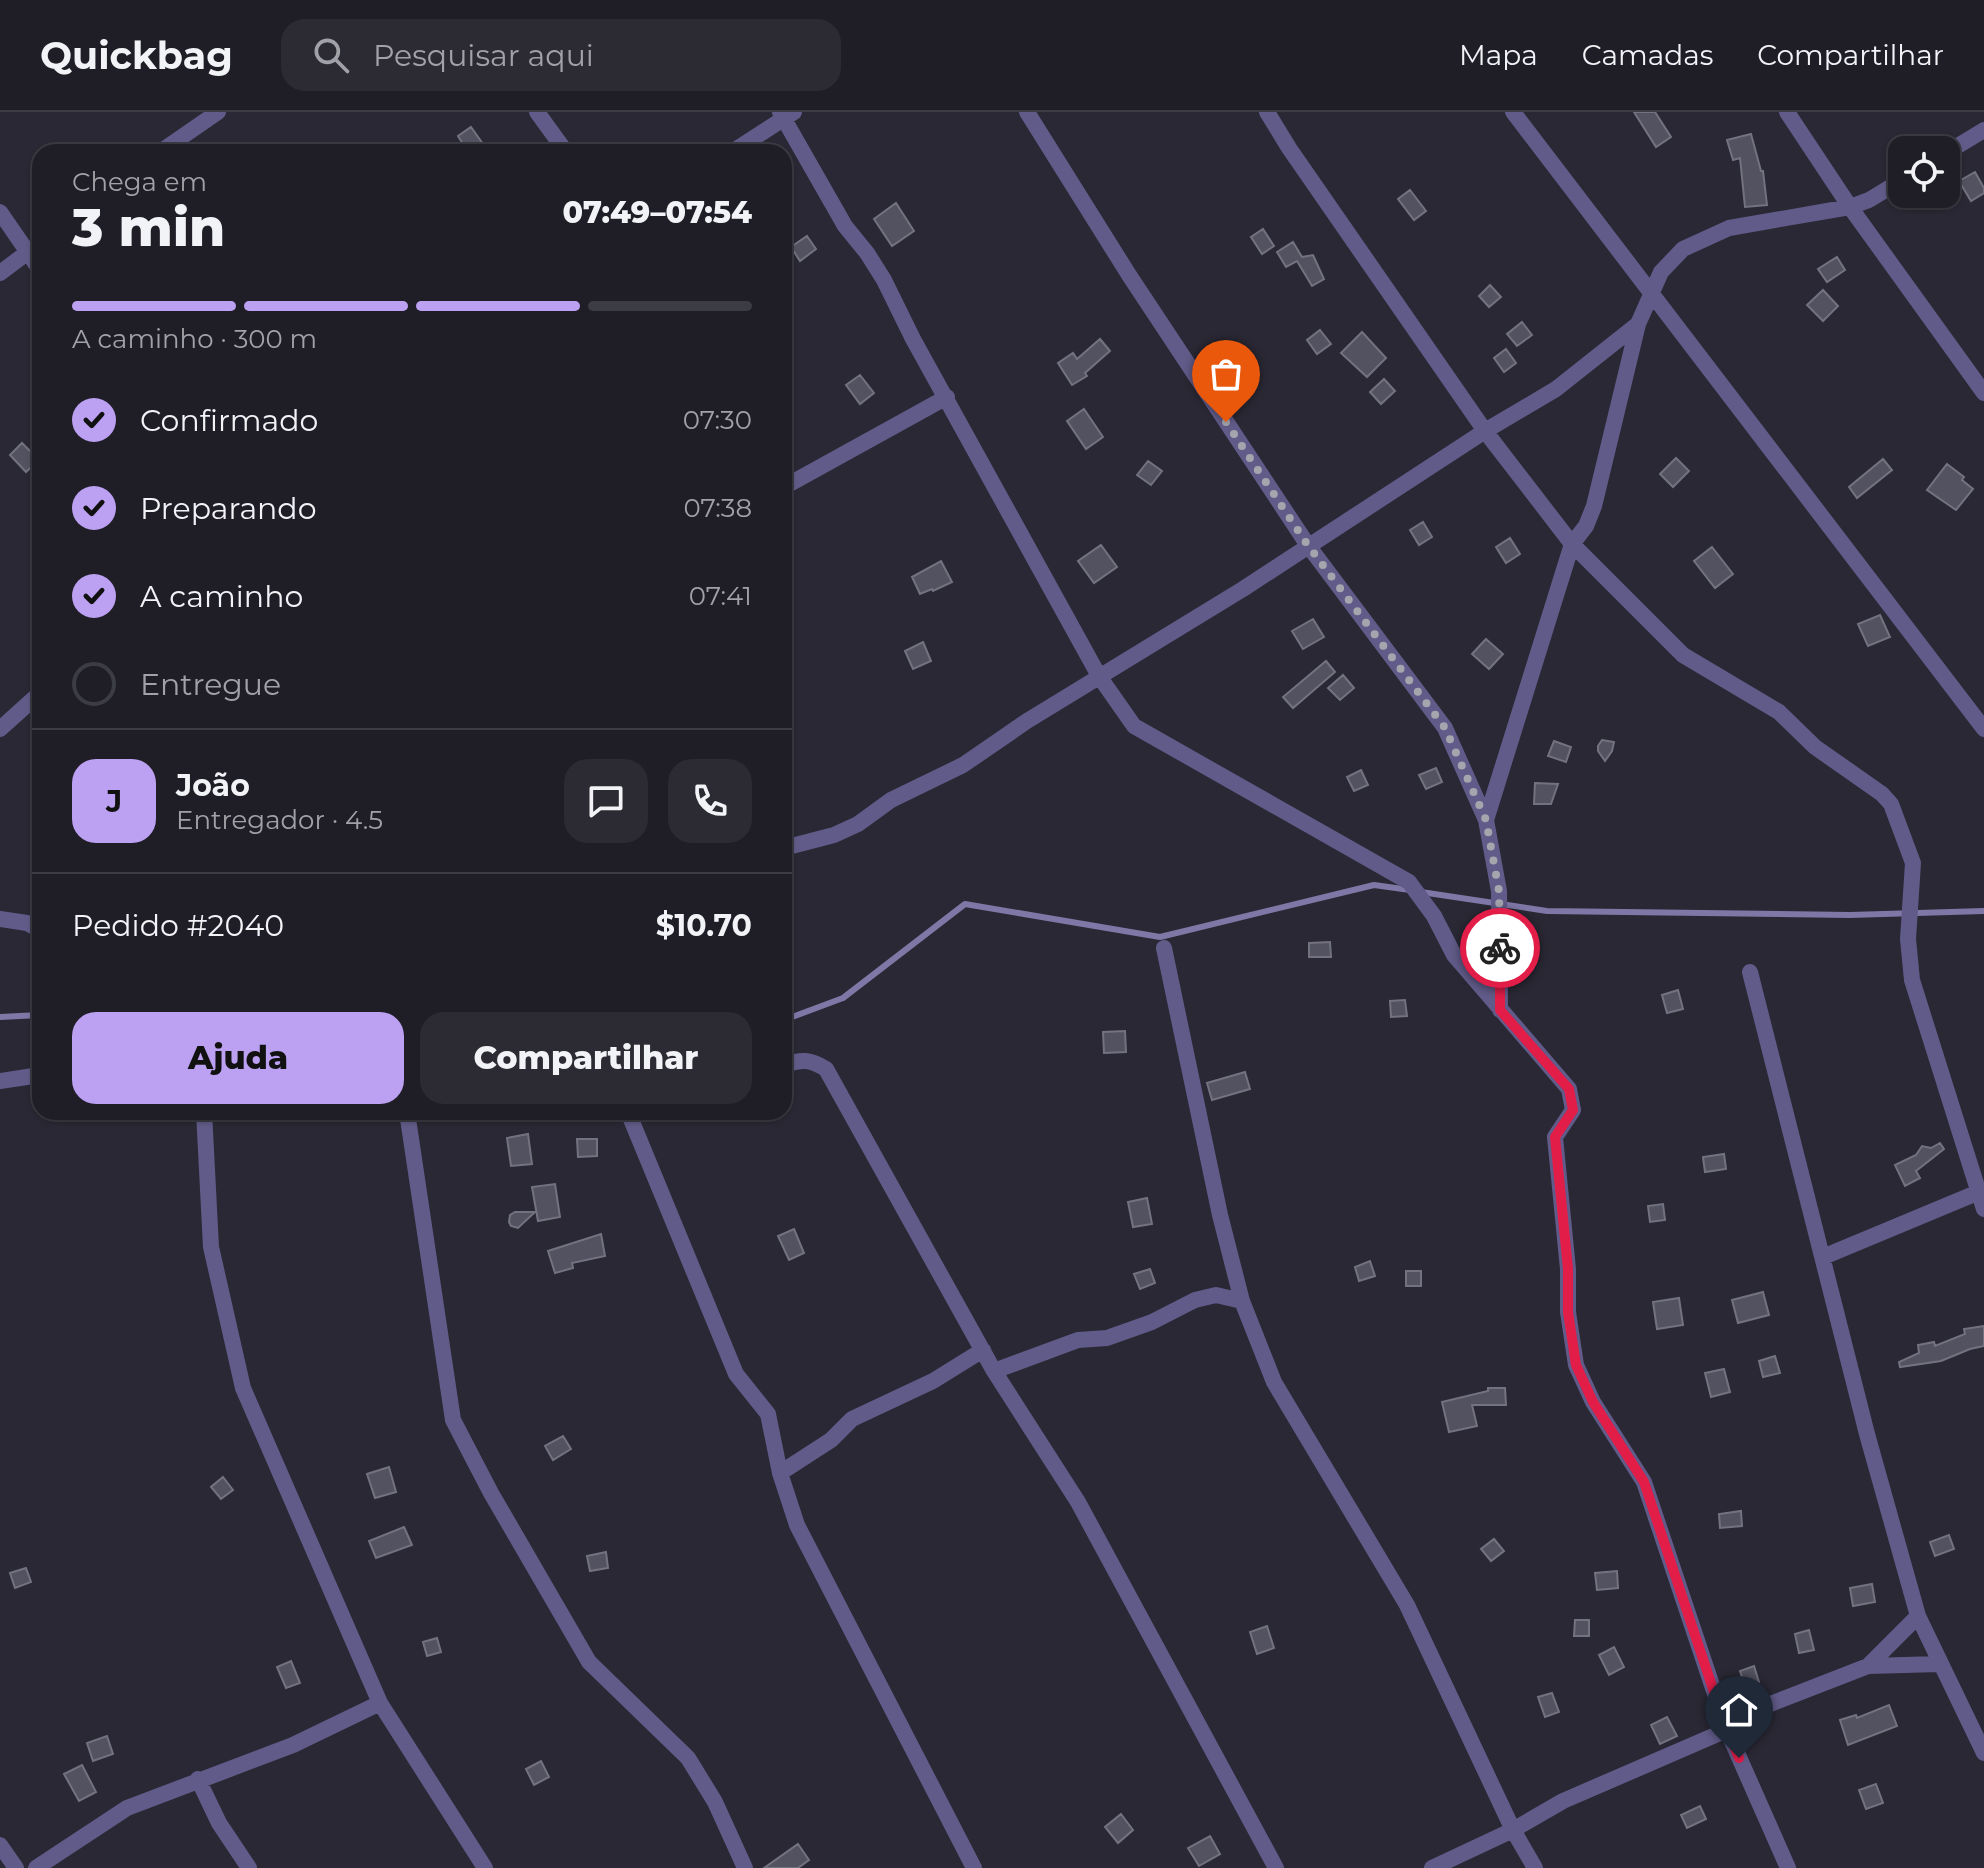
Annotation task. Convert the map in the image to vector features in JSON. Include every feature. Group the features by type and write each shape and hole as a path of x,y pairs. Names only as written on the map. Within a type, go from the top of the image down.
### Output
{"street":[{"path":"172,144 218,112"},
{"path":"537,112 560,144"},
{"path":"1027,112 1129,275 1307,544 1445,728 1486,820 1499,891 1500,1010"},
{"path":"1267,112 1485,431 1572,544 1683,655 1779,712 1815,747 1882,794 1891,804 1913,863 1908,939 1912,980 1984,1209"},
{"path":"1513,112 1984,729"},
{"path":"1787,112 1850,207 1984,393"},
{"path":"743,144 786,114 845,226 884,280 913,339 1099,676 1134,726 1409,882 1434,916 1454,955 1569,1089 1573,1110 1555,1137 1568,1269 1568,1312 1576,1365 1593,1402 1644,1482 1725,1726 1788,1868"},
{"path":"1960,145 1984,130"},
{"path":"1486,820 1572,544 1586,526 1594,506 1638,324 1661,272 1683,249 1729,228 1850,207 1888,188"},
{"path":"0,212 32,260"},
{"path":"0,273 32,249"},
{"path":"792,846 834,835 858,824 891,800 963,765 1099,676 1243,589 1307,544 1485,431 1556,389 1638,324"},
{"path":"792,483 947,397"},
{"path":"0,729 32,700"},
{"path":"0,919 32,926"},
{"path":"1164,948 1220,1215 1242,1301 1274,1382 1407,1605 1513,1830 1535,1868"},
{"path":"1750,972 1867,1434 1918,1616 1984,1753"},
{"path":"792,1062 813,1060 826,1069 994,1371 1078,1502 1276,1868"},
{"path":"0,1081 32,1076"},
{"path":"204,1120 211,1247 243,1388 380,1703 485,1868"},
{"path":"408,1120 453,1420 491,1493 589,1662 688,1758 715,1802 745,1868"},
{"path":"631,1120 736,1374 768,1414 780,1473 797,1525 974,1868"},
{"path":"1823,1257 1979,1192"},
{"path":"994,1371 1078,1340 1107,1338 1122,1333 1195,1300 1216,1295 1242,1301"},
{"path":"780,1473 831,1440 852,1419 933,1381 983,1350"},
{"path":"1868,1666 1918,1616"},
{"path":"1432,1868 1513,1830 1563,1801 1725,1726 1868,1666 1940,1664"},
{"path":"36,1868 127,1808 293,1745 380,1703"},
{"path":"198,1779 219,1823 249,1868"},
{"path":"0,1845 16,1868"}],"building":[{"path":"1634,112 1655,112 1671,137 1656,147"},
{"path":"471,127 483,144 463,144 458,136"},
{"path":"1751,134 1763,171 1767,205 1745,207 1740,158 1733,160 1727,140"},
{"path":"1975,172 1984,193 1971,201 1960,180"},
{"path":"1410,190 1426,211 1414,220 1398,199"},
{"path":"896,203 914,231 892,246 874,219"},
{"path":"1263,229 1274,246 1262,254 1251,237"},
{"path":"807,236 816,249 800,261 792,246"},
{"path":"1293,242 1302,257 1313,255 1324,279 1312,286 1297,261 1286,267 1277,252"},
{"path":"1837,257 1845,270 1827,282 1818,269"},
{"path":"1490,285 1501,297 1489,307 1479,296"},
{"path":"1823,290 1838,306 1823,321 1807,305"},
{"path":"1522,322 1532,335 1517,346 1507,334"},
{"path":"1320,330 1331,344 1317,354 1307,340"},
{"path":"1362,332 1386,358 1367,377 1341,353"},
{"path":"1100,339 1110,351 1085,373 1087,376 1072,385 1058,363 1073,353 1077,359"},
{"path":"1506,349 1516,363 1504,372 1494,358"},
{"path":"860,375 874,393 860,404 846,385"},
{"path":"1384,379 1395,391 1381,404 1370,392"},
{"path":"1084,409 1103,437 1086,449 1067,421"},
{"path":"22,443 32,453 32,466 26,472 10,455"},
{"path":"1676,458 1689,471 1673,487 1660,474"},
{"path":"1883,459 1892,470 1857,498 1849,487"},
{"path":"1148,461 1162,471 1151,485 1137,475"},
{"path":"1947,464 1964,477 1962,480 1973,489 1956,510 1927,490"},
{"path":"1423,522 1432,537 1419,545 1410,530"},
{"path":"1510,538 1520,554 1506,563 1496,547"},
{"path":"1101,545 1117,567 1094,583 1078,561"},
{"path":"1712,547 1733,574 1715,588 1694,561"},
{"path":"941,561 952,582 920,594 912,577"},
{"path":"1880,615 1890,637 1868,646 1858,624"},
{"path":"1313,619 1324,637 1303,649 1292,631"},
{"path":"1486,639 1503,654 1489,669 1472,654"},
{"path":"923,642 931,661 913,669 905,651"},
{"path":"1326,661 1335,672 1293,708 1283,697"},
{"path":"1343,675 1354,688 1340,700 1328,688"},
{"path":"1602,740 1614,742 1605,761 1598,751"},
{"path":"1554,741 1571,747 1566,762 1548,756"},
{"path":"1436,768 1442,782 1426,789 1419,775"},
{"path":"1361,770 1368,785 1354,791 1347,777"},
{"path":"1535,783 1558,784 1551,804 1534,804"},
{"path":"1330,942 1331,957 1309,957 1309,943"},
{"path":"1678,990 1683,1009 1667,1013 1662,995"},
{"path":"1405,1000 1407,1016 1391,1017 1390,1001"},
{"path":"1125,1031 1126,1052 1104,1053 1103,1032"},
{"path":"1245,1072 1250,1089 1212,1100 1207,1083"},
{"path":"528,1134 532,1164 511,1166 507,1138"},
{"path":"577,1139 597,1139 597,1156 578,1157"},
{"path":"1940,1143 1944,1149 1916,1171 1920,1178 1905,1186 1895,1165 1916,1155 1922,1146 1931,1148"},
{"path":"1724,1154 1726,1169 1705,1172 1703,1157"},
{"path":"555,1184 560,1217 538,1221 532,1187"},
{"path":"1147,1198 1152,1224 1133,1227 1128,1202"},
{"path":"1663,1204 1665,1220 1650,1222 1648,1206"},
{"path":"535,1212 518,1228 509,1222 510,1215"},
{"path":"794,1229 804,1253 789,1260 778,1236"},
{"path":"601,1234 605,1256 572,1263 573,1268 555,1273 548,1251"},
{"path":"1370,1261 1375,1276 1359,1281 1355,1267"},
{"path":"1150,1269 1155,1283 1140,1289 1134,1274"},
{"path":"1406,1271 1421,1271 1421,1286 1406,1286"},
{"path":"1763,1292 1769,1315 1738,1323 1732,1300"},
{"path":"1679,1298 1683,1325 1657,1329 1653,1302"},
{"path":"1984,1326 1984,1346 1941,1361 1900,1367 1899,1362 1919,1353 1918,1345 1934,1342 1935,1346 1965,1334 1964,1329"},
{"path":"1775,1356 1780,1373 1763,1377 1759,1361"},
{"path":"1724,1369 1730,1392 1711,1397 1705,1373"},
{"path":"1488,1388 1505,1388 1506,1405 1472,1405 1477,1426 1449,1432 1442,1402 1488,1391"},
{"path":"563,1436 571,1449 553,1460 545,1446"},
{"path":"389,1467 396,1492 375,1498 367,1474"},
{"path":"223,1477 233,1490 221,1499 211,1487"},
{"path":"1741,1511 1742,1526 1720,1528 1719,1514"},
{"path":"404,1527 412,1545 376,1558 369,1541"},
{"path":"1949,1535 1954,1549 1935,1556 1930,1542"},
{"path":"1494,1539 1504,1551 1491,1561 1481,1549"},
{"path":"606,1552 608,1568 590,1571 587,1556"},
{"path":"26,1568 31,1582 15,1588 10,1573"},
{"path":"1617,1571 1618,1588 1597,1590 1595,1573"},
{"path":"1872,1584 1875,1602 1853,1606 1850,1588"},
{"path":"1575,1620 1589,1620 1589,1636 1574,1636"},
{"path":"1267,1626 1274,1648 1257,1654 1250,1632"},
{"path":"1809,1630 1814,1650 1799,1653 1795,1634"},
{"path":"437,1638 441,1652 427,1656 423,1642"},
{"path":"1614,1647 1624,1667 1609,1675 1599,1655"},
{"path":"291,1661 300,1683 286,1688 277,1667"},
{"path":"1754,1666 1759,1682 1745,1686 1740,1671"},
{"path":"1552,1693 1559,1712 1545,1717 1538,1697"},
{"path":"1889,1705 1897,1726 1848,1745 1840,1720 1856,1715 1857,1718"},
{"path":"1667,1717 1677,1736 1660,1744 1651,1725"},
{"path":"107,1736 113,1754 93,1761 87,1743"},
{"path":"541,1761 549,1777 534,1785 526,1769"},
{"path":"82,1765 96,1792 79,1801 64,1774"},
{"path":"1876,1784 1883,1803 1866,1809 1859,1790"},
{"path":"1700,1806 1706,1819 1687,1828 1681,1815"},
{"path":"1121,1814 1133,1830 1118,1843 1105,1827"},
{"path":"1210,1836 1220,1854 1199,1866 1188,1848"},
{"path":"798,1844 809,1860 798,1868 764,1868"}],"waterway":[{"path":"792,1017 843,998 965,904 1160,937 1374,885 1410,890"},
{"path":"1421,892 1547,911 1850,915 1984,911"},
{"path":"0,1017 32,1015"}],"way so far":[{"path":"1226,422 1307,544 1445,728 1486,820 1499,891 1500,948"}],"route":[{"path":"1500,948 1500,1010 1569,1089 1573,1102 1573,1110 1555,1137 1568,1269 1568,1312 1576,1365 1593,1402 1644,1482 1724,1722 1739,1758"}]}
